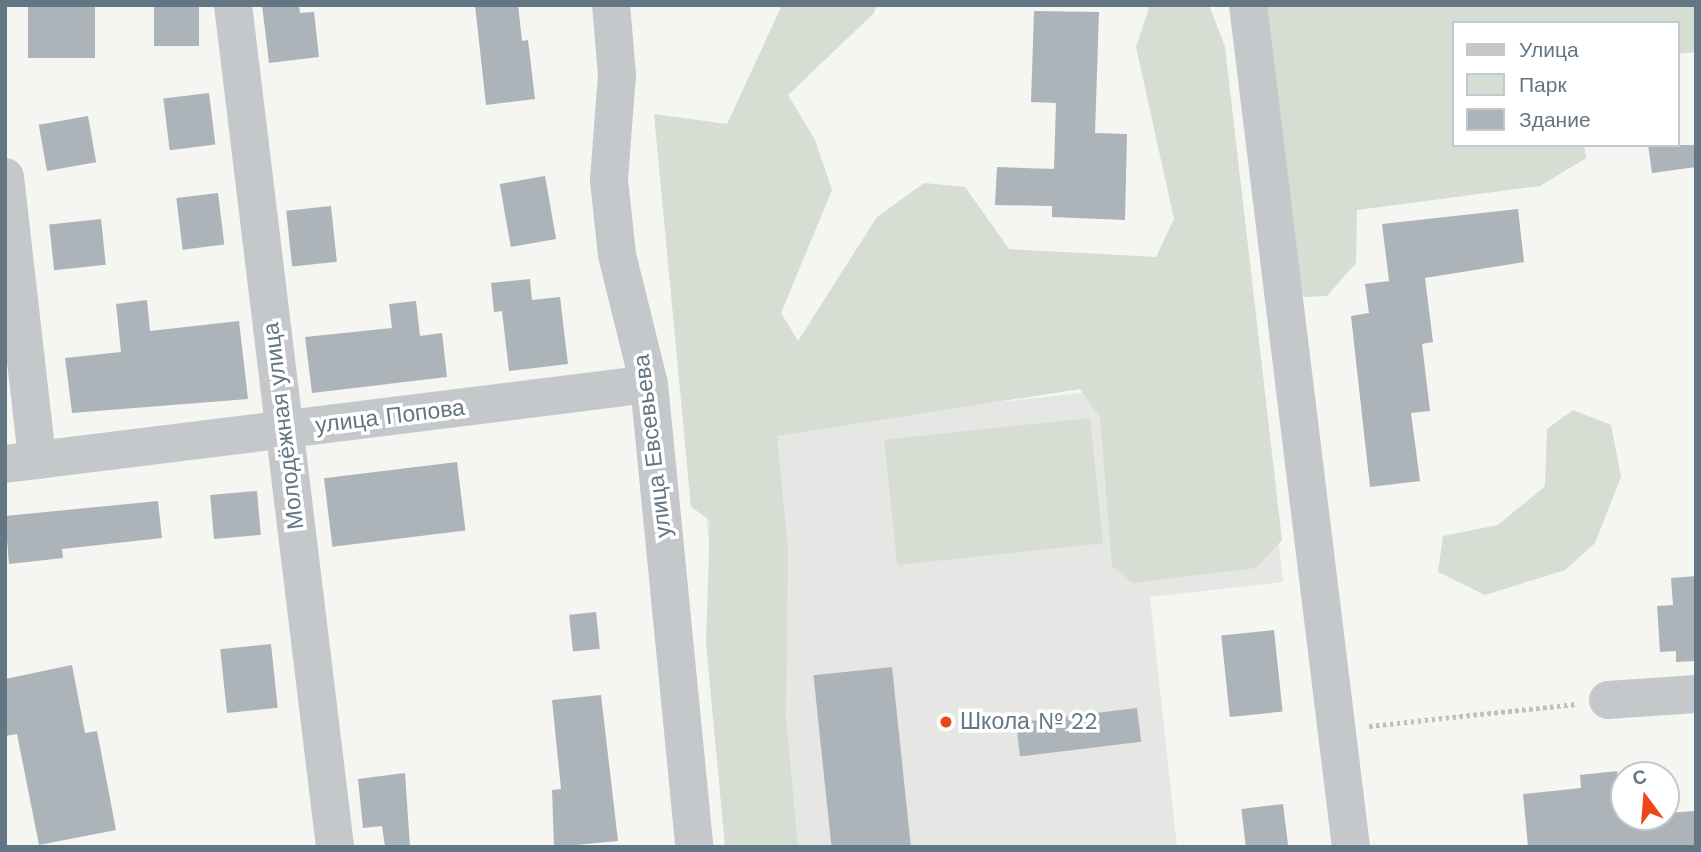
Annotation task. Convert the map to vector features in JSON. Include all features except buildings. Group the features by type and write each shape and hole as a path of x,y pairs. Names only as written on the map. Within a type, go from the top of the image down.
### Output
{"street":[{"name":"Молодёжная улица","path":"233,5 335,847"},
{"name":"улица Евсевьева","path":"611,5 617,75 611,192 617,255 649,384 694,847"},
{"path":"1248,5 1351,847"},
{"path":"5,177 21,462"},
{"name":"улица Попова","path":"21,462 649,384"},
{"path":"1608,700 1696,694"}],"path":[{"path":"1336,730 1608,700"}],"shaded area":[{"name":"Школа № 22","path":"1260,373 1283,582 1150,597 1177,847 743,847 697,436"}],"green space":[{"path":"782,5 876,5 874,13 788,95 815,140 832,190 781,313 798,341 877,217 924,183 965,187 1009,249 1156,257 1174,219 1136,47 1150,5 1209,5 1225,47 1282,540 1256,568 1133,583 1112,566 1100,417 1080,389 777,436 788,550 786,718 798,847 725,847 706,642 710,520 691,507 654,114 727,124"},
{"path":"1263,5 1696,5 1696,52 1680,54 1680,21 1452,21 1452,147 1584,147 1586,158 1540,186 1357,210 1356,263 1327,296 1304,297 1293,269"},
{"path":"1573,410 1611,425 1621,477 1595,543 1565,570 1485,595 1438,572 1443,536 1498,525 1545,486 1547,429"},
{"path":"1090,418 1103,543 897,565 884,440"}],"place":[{"name":"Школа № 22","path":"946,722"}]}
